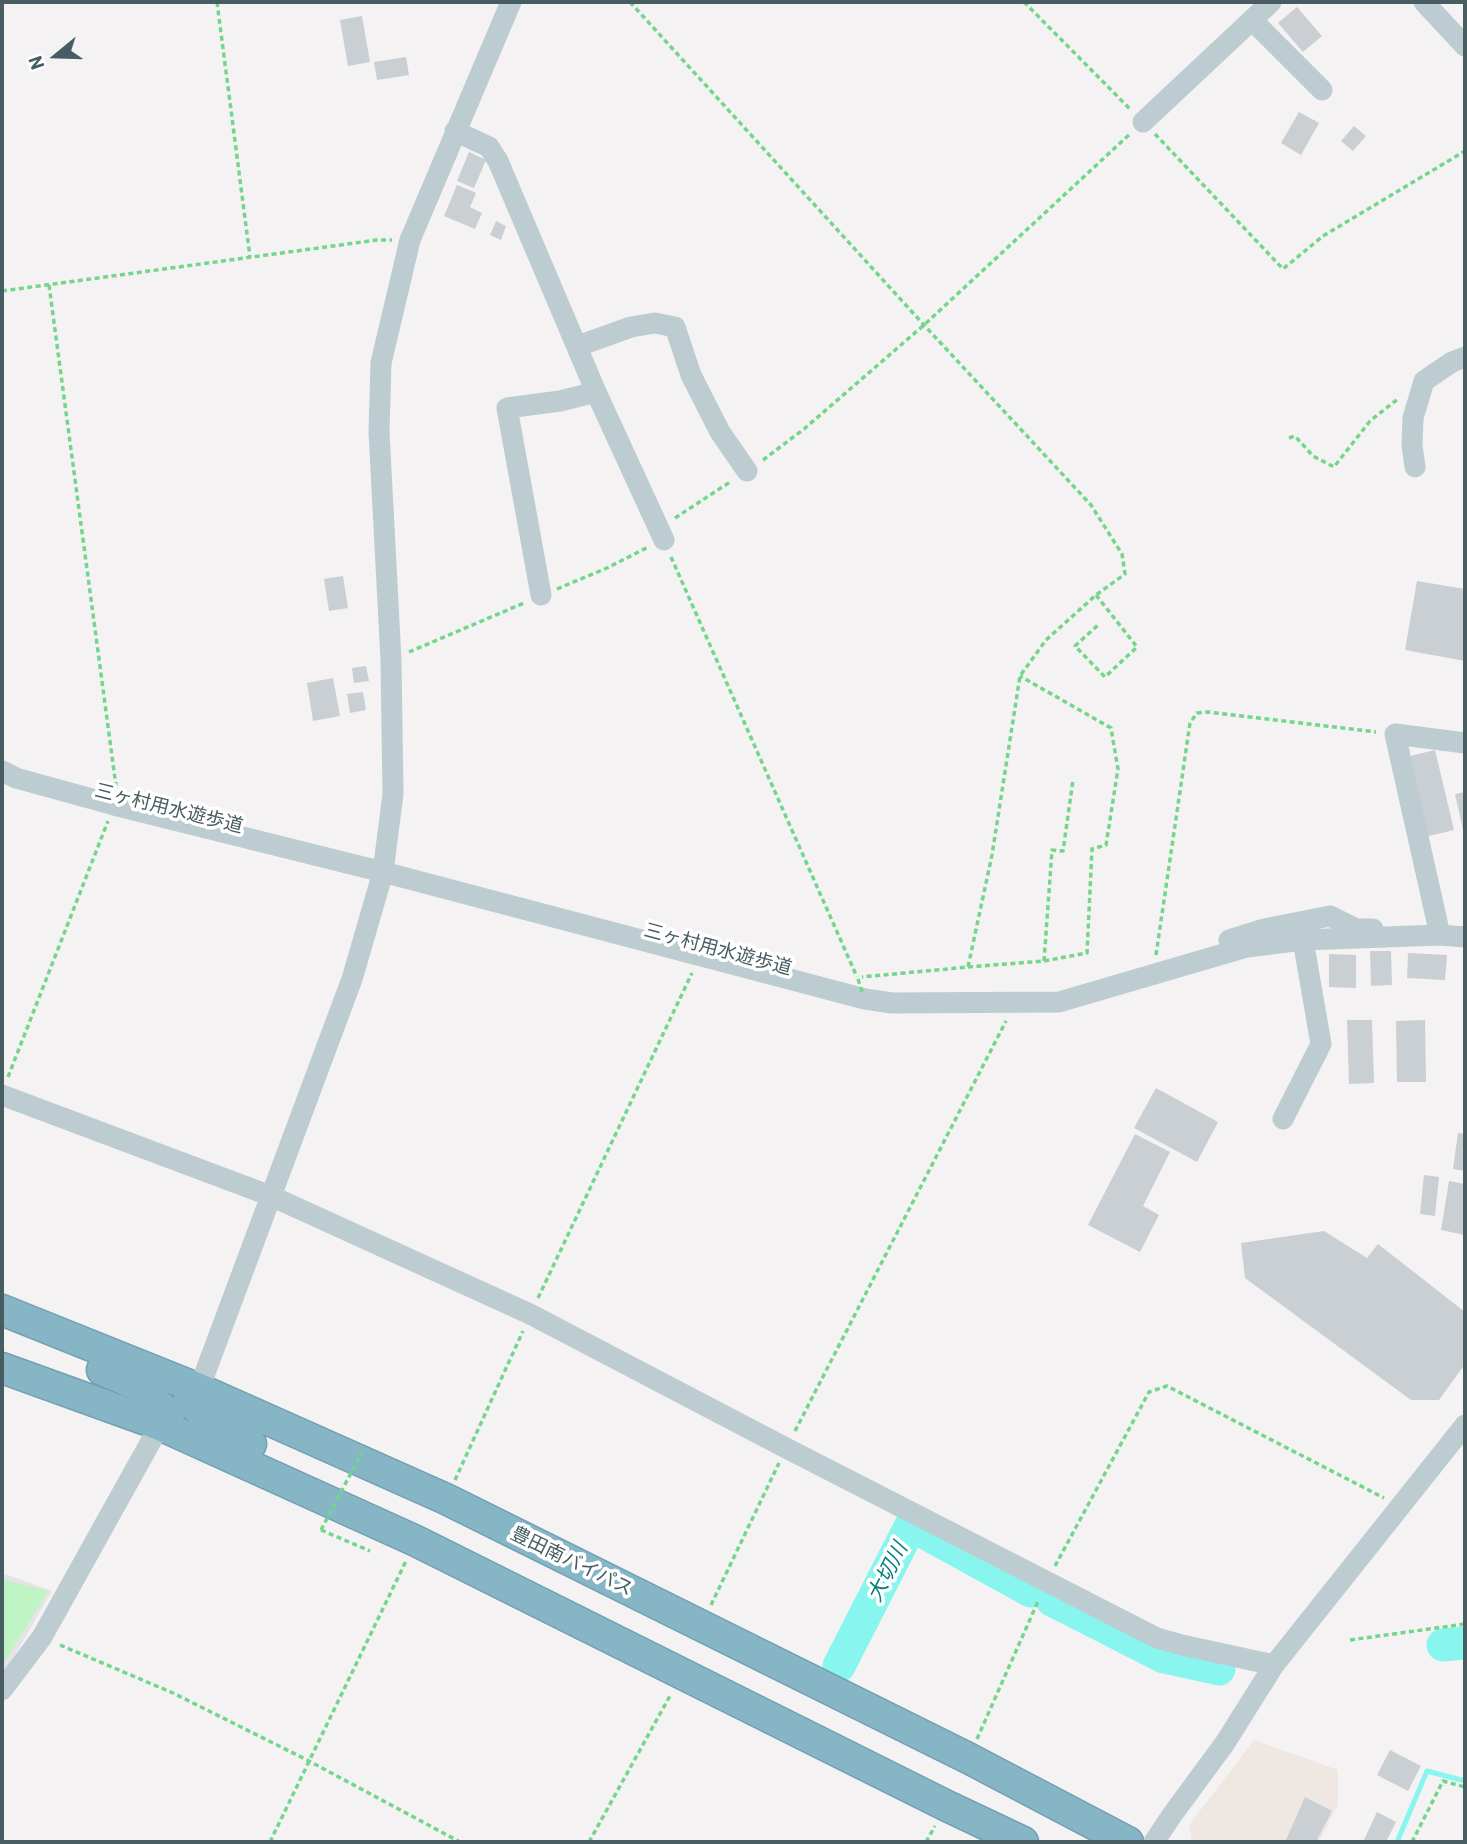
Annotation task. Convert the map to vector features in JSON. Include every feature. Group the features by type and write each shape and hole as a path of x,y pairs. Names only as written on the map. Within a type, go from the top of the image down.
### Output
{"highway":[{"name":"豊田南バイパス","path":"2,1310 179,1407"},
{"path":"2,1328 135,1384 216,1427 353,1490 416,1541 1023,1842"},
{"name":"豊田南バイパス","path":"2,1368 179,1407 446,1499 968,1758 1128,1842"}],"street":[{"path":"2,1690 41,1637 179,1407 271,1196 352,979 384,867 393,794 391,660 379,432 381,363 410,240 511,2"},
{"path":"1143,122 1271,2"},
{"path":"1424,2 1465,46"},
{"path":"1252,20 1322,90"},
{"path":"455,131 489,147 498,161 596,392 661,534"},
{"path":"578,346 631,327 655,323 675,327 691,375 720,432 747,471"},
{"path":"1415,467 1412,445 1413,418 1424,381 1451,362 1465,357"},
{"path":"541,595 507,408 560,401 596,392"},
{"path":"1440,932 1395,734 1465,743"},
{"name":"三ヶ村用水遊歩道","path":"2,761 116,800"},
{"path":"2,771 16,778 116,800 384,867 700,956 865,999 892,1003 1059,1002 1247,947 1303,940 1440,932 1465,937"},
{"name":"三ヶ村用水遊歩道","path":"384,867 881,992 949,992 957,995 979,991 1053,989 1264,929 1330,916 1356,929 1440,932"},
{"path":"1283,1119 1321,1044 1303,940"},
{"path":"4,1087 271,1196 530,1314 1157,1638 1275,1665"},
{"path":"1154,1842 1225,1743 1275,1665 1465,1425"}],"path":[{"path":"217,2 250,257"},
{"path":"630,2 1091,505 1122,554 1125,574 1096,595 1046,640 1020,676 992,855 968,967"},
{"path":"1024,2 1283,269 1323,236 1465,151"},
{"path":"863,995 858,978 661,534 804,429 924,325 1143,122"},
{"path":"2,291 377,240 410,240"},
{"path":"4,1087 116,800 49,285"},
{"path":"1289,438 1295,436 1313,456 1334,467 1370,421 1424,381"},
{"path":"1096,595 1138,647 1105,677 1075,646 1098,625"},
{"path":"858,978 1044,961 1087,953 1092,849 1106,845 1118,769 1111,728 1020,676"},
{"path":"1155,962 1190,723 1197,713 1208,712 1395,734"},
{"path":"1044,961 1052,850 1063,851 1073,780"},
{"path":"446,1499 530,1314 700,956"},
{"path":"702,1626 786,1448 1016,1003"},
{"path":"968,1758 1047,1581 1149,1392 1167,1386 1402,1507"},
{"path":"362,1452 321,1530 370,1551"},
{"path":"270,1842 416,1541"},
{"path":"1350,1640 1465,1624"},
{"path":"41,1637 173,1693 460,1842"},
{"path":"589,1842 682,1674"},
{"path":"1412,1842 1443,1781 1465,1787"}],"shaded area":[{"path":"2,1573 52,1591 2,1677"},
{"path":"1254,1740 1338,1770 1338,1805 1319,1842 1192,1842 1189,1825"}],"green space":[{"path":"2,1579 48,1591 2,1666"}],"building":[{"path":"1297,7 1322,36 1303,52 1278,23"},
{"path":"362,16 370,62 348,66 340,20"},
{"path":"406,57 409,75 377,80 374,62"},
{"path":"1299,112 1319,123 1301,155 1281,143"},
{"path":"1354,126 1366,136 1353,151 1341,141"},
{"path":"469,152 486,160 474,188 457,181"},
{"path":"457,185 476,193 470,207 482,213 475,229 444,216"},
{"path":"496,221 506,226 501,240 490,235"},
{"path":"343,576 348,608 329,611 324,579"},
{"path":"1417,581 1465,589 1465,661 1405,650"},
{"path":"366,666 369,681 354,683 352,668"},
{"path":"333,678 340,716 313,721 307,683"},
{"path":"363,692 366,710 350,713 347,694"},
{"path":"1435,750 1454,830 1425,837 1406,757"},
{"path":"1465,792 1465,834 1464,834 1455,794"},
{"path":"1370,951 1391,951 1392,985 1371,986"},
{"path":"1408,953 1447,955 1445,980 1407,978"},
{"path":"1329,954 1356,955 1356,988 1329,987"},
{"path":"1347,1020 1372,1020 1374,1083 1349,1084"},
{"path":"1425,1020 1426,1082 1397,1082 1396,1021"},
{"path":"1156,1088 1218,1122 1197,1162 1134,1128"},
{"path":"1458,1133 1465,1134 1465,1171 1453,1169"},
{"path":"1135,1134 1170,1152 1143,1206 1159,1215 1140,1252 1088,1225"},
{"path":"1424,1175 1439,1177 1435,1216 1420,1214"},
{"path":"1449,1181 1465,1184 1465,1235 1441,1230"},
{"path":"1324,1231 1367,1258 1378,1244 1465,1312 1465,1364 1439,1400 1411,1400 1245,1278 1241,1243"},
{"path":"1390,1750 1421,1766 1408,1791 1377,1775"},
{"path":"1305,1797 1332,1811 1316,1842 1285,1842"},
{"path":"1377,1812 1396,1822 1386,1842 1363,1842"}],"waterway":[{"name":"大切川","path":"839,1666 911,1525 1031,1591"},
{"name":"大切川","path":"1052,1600 1164,1657 1219,1669"},
{"name":"大切川","path":"1443,1645 1465,1643"},
{"path":"1397,1842 1427,1771 1465,1781"}]}
